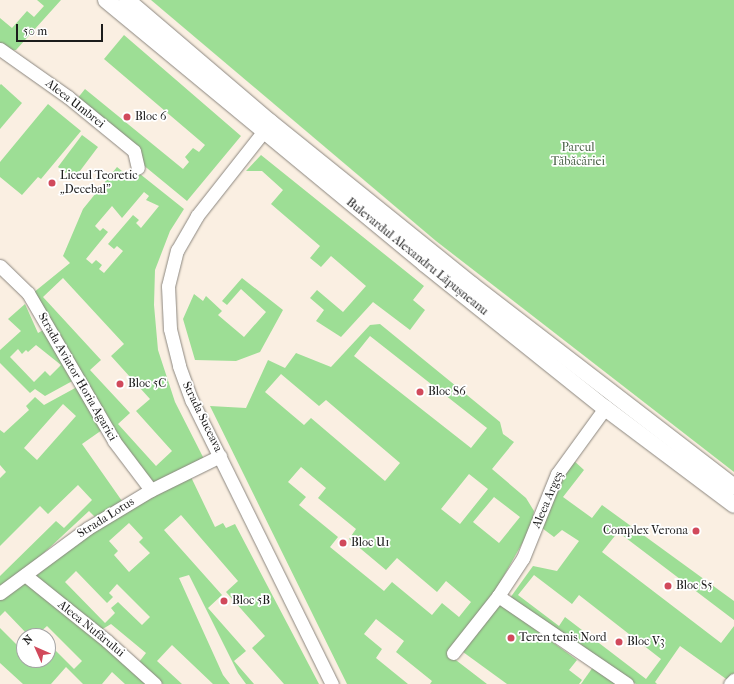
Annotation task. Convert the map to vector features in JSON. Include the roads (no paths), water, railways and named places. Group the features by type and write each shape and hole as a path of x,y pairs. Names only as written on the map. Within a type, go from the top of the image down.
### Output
{"main road":[{"name":"Bulevardul Alexandru Lăpușneanu","path":"106,0 263,132 605,408 734,505"},
{"name":"Bulevardul Alexandru Lăpușneanu","path":"127,0 270,122 472,284 734,487"}],"street":[{"name":"Aleea Umbrei","path":"0,49 68,98 134,151 138,168"},
{"name":"Strada Suceava","path":"263,132 197,216 177,250 168,286 170,329 179,366 192,401 332,684"},
{"name":"Strada Aviator Horia Agarici","path":"0,266 28,293 114,441 151,490"},
{"name":"Aleea Argeș","path":"453,653 498,596 523,558 557,474 605,408"},
{"name":"Strada Lotus","path":"0,593 88,528 151,490 220,456"},
{"name":"Aleea Nufărului","path":"24,575 107,641 155,684"},
{"path":"498,596 627,684"},
{"path":"730,684 734,680"}],"place":[{"name":"Bloc 6","path":"127,117"},
{"name":"Liceul Teoretic „Decebal”","path":"52,183"},
{"name":"Bloc 5C","path":"120,384"},
{"name":"Bloc S6","path":"420,392"},
{"name":"Complex Verona","path":"696,531"},
{"name":"Bloc U1","path":"343,543"},
{"name":"Bloc S5","path":"668,586"},
{"name":"Bloc 5B","path":"224,601"},
{"name":"Teren tenis Nord","path":"511,638"},
{"name":"Bloc V3","path":"619,642"}],"park label":[{"name":"Parcul Tăbăcăriei","path":"578,155"}]}
